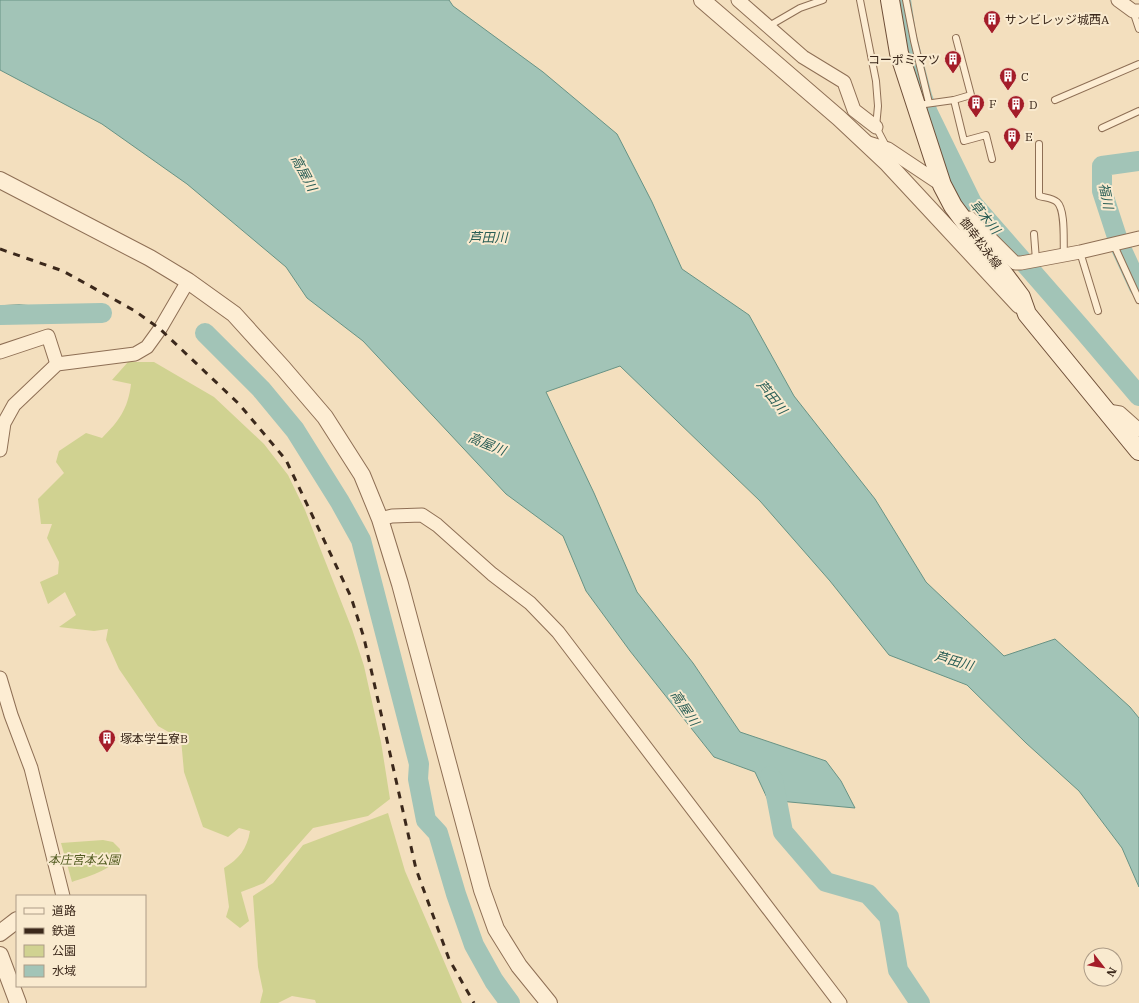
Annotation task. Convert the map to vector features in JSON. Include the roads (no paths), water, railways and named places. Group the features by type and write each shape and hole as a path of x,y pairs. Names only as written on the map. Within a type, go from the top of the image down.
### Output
{"main road":[{"name":"御幸松永線","path":"890,0 899,53 924,104 942,185 953,206 1020,297 1027,314 1108,411 1139,451"}],"street":[{"path":"702,0 824,105 893,169 1027,314"},
{"path":"738,0 803,57 844,82 854,110 876,127"},
{"path":"1118,0 1136,11"},
{"path":"865,142 888,149 942,185"},
{"path":"0,180 150,258 188,281 234,314 325,417 362,475 380,519 400,584 482,890 496,929 519,966 549,1003"},
{"path":"953,206 962,210 1014,263 1028,262 1080,252 1139,238"},
{"path":"0,450 4,423 14,405 58,364 135,354 147,347 160,329 188,281"},
{"path":"0,352 48,336 58,364"},
{"path":"1108,411 1120,413 1139,430"},
{"path":"380,519 392,516 422,516 437,525 492,574 530,603 558,632 840,1003"},
{"path":"0,678 11,715 36,784 63,895"},
{"path":"0,933 16,921"},
{"path":"0,955 18,1003"}],"lane":[{"path":"769,26 800,8 813,2 823,0"},
{"path":"860,0 876,81 878,106 876,127 888,149"},
{"path":"906,0 924,104 954,100 971,94 956,38"},
{"path":"1136,11 1139,30"},
{"path":"1055,100 1139,64"},
{"path":"954,100 964,141 986,135 992,159"},
{"path":"1102,128 1139,111"},
{"path":"1039,144 1039,196 1052,199 1059,203 1062,211 1064,255"},
{"path":"1028,262 1034,234"},
{"path":"1113,243 1139,300"},
{"path":"1080,252 1098,311"}],"water":[{"name":"芦田川","path":"0,0 449,0 453,6 543,72 617,134 652,202 682,269 749,315 794,396 875,499 926,582 1004,656 1055,639 1130,707 1139,718 1139,887 1122,848 1079,791 1026,743 967,685 889,655 830,581 760,501 620,366 546,392 594,493 637,592 693,663 740,732 826,761 841,781 855,808 768,800 755,772 714,757 630,651 586,591 563,536 506,494 363,341 307,298 286,267 187,184 102,124 0,70"}],"waterway":[{"name":"草木川","path":"901,0 906,34 922,96 928,113 972,203 1139,396"},
{"name":"福川","path":"1117,237 1102,191 1102,166 1139,161"},
{"name":"福川","path":"1121,248 1139,287"},
{"path":"0,307 19,306 102,313"},
{"path":"0,315 102,313"},
{"path":"205,333 261,389 295,430 340,502 361,540 419,764 418,779 426,820 438,833 456,894 474,945 494,981 510,1003"},
{"name":"高屋川","path":"770,776 773,780 783,832 826,882 868,894 889,917 898,970 920,1003"}],"railway":[{"path":"0,249 63,271 135,311 160,329 239,404 286,460 351,597 364,638 416,869 449,959 474,1003"}],"place":[{"name":"サンビレッジ城西A","path":"992,34"},
{"name":"コーポミマツ","path":"953,74"},
{"name":"C","path":"1008,91"},
{"name":"F","path":"976,118"},
{"name":"D","path":"1016,119"},
{"name":"E","path":"1012,151"},
{"name":"塚本学生寮B","path":"107,753"}],"park label":[{"name":"本庄宮本公園","path":"84,859"}]}
